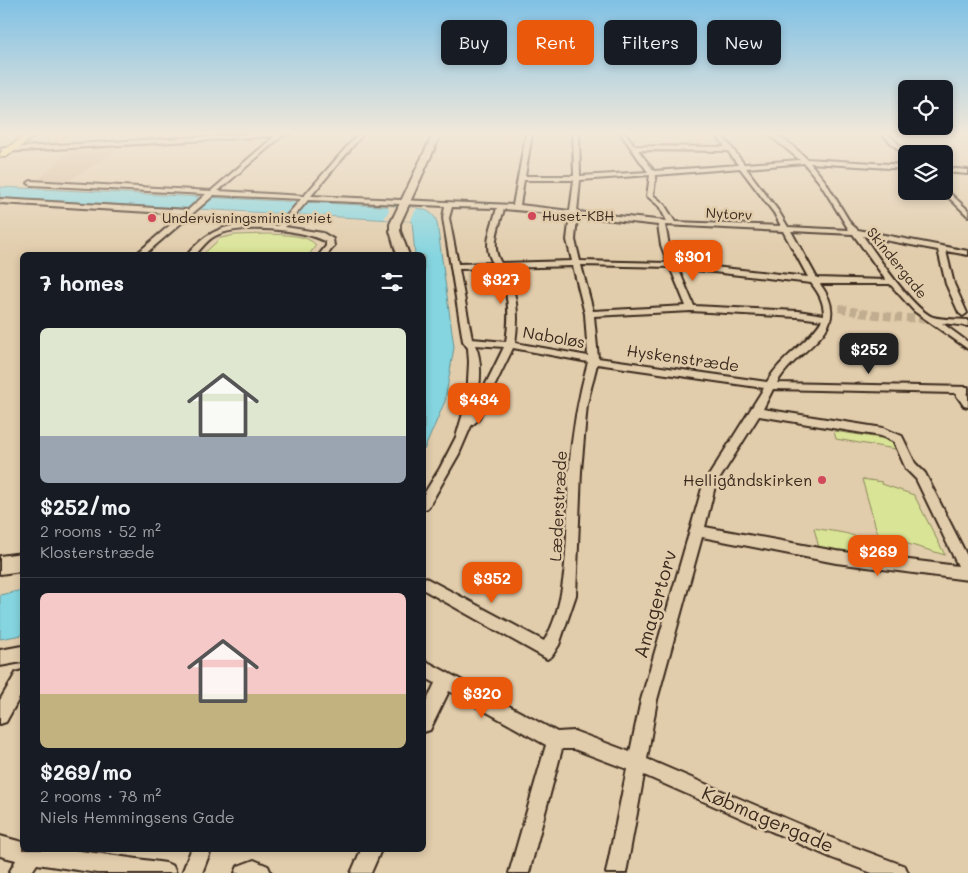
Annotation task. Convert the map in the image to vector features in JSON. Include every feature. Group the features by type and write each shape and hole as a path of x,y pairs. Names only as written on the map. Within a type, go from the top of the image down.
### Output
{"street":[{"path":"143,252 234,175"},
{"path":"279,229 326,175"},
{"path":"402,252 395,231 397,220 417,175"},
{"path":"516,207 522,175"},
{"name":"Læderstræde","path":"426,585 546,651 554,640 569,596 579,432 582,404 593,360 589,314 571,240 575,214 577,175"},
{"path":"521,178 577,178 639,175"},
{"path":"653,175 650,196 662,205 672,223"},
{"path":"589,314 691,308 798,314 828,318 828,306 823,293 813,279 777,213 748,175"},
{"name":"Skindergade","path":"817,175 854,232 860,237 892,282 917,309 968,346"},
{"name":"Nytorv","path":"31,183 403,205 516,207 661,223 854,232 968,253"},
{"path":"953,199 968,214"},
{"path":"0,202 191,211"},
{"path":"426,501 453,456 466,424 474,383 473,346 468,341 446,218 449,206"},
{"path":"466,424 473,420 481,407 510,344 513,326 514,309 511,293 492,254 492,239 501,207"},
{"path":"661,223 665,245 691,308"},
{"path":"194,252 212,235 243,227 310,232 326,237 330,241 330,246 325,252"},
{"path":"941,248 950,284 963,313"},
{"path":"454,267 578,264 673,265 828,282 892,282"},
{"path":"828,306 839,308"},
{"name":"Amagertorv","path":"616,873 649,700 698,531 708,485 756,412 779,370 817,335 828,318"},
{"path":"930,319 968,324"},
{"name":"Naboløs","path":"468,341 510,344 593,360"},
{"name":"Hyskenstræde","path":"593,360 770,386 963,390"},
{"path":"963,390 968,403"},
{"path":"756,412 883,432 898,439 910,466 922,476 968,573"},
{"path":"698,531 794,549 968,573"},
{"path":"0,566 20,562"},
{"path":"0,658 20,654"},
{"path":"426,669 556,741 574,740 638,764"},
{"path":"426,720 445,681"},
{"path":"0,716 20,682"},
{"path":"519,873 556,741"},
{"name":"Købmagergade","path":"638,764 839,851 898,873"},
{"path":"0,846 20,851"},
{"path":"24,852 166,873"},
{"path":"192,873 200,852"},
{"path":"361,873 370,852"},
{"path":"19,873 32,854"},
{"path":"246,873 254,870 261,873"}],"shaded area":[{"path":"44,175 78,175 64,183 47,181 40,178"}],"green space":[{"path":"235,235 287,235 307,239 316,245 311,252 205,252 221,238"},
{"path":"834,431 887,439 892,441 895,449 836,439"},
{"path":"862,479 882,482 882,484 914,495 945,555 878,535"},
{"path":"814,528 858,537 872,548 876,556 819,548"},
{"path":"865,538 903,548 904,553 876,551"}],"water":[{"path":"0,187 402,207 428,211 437,223 454,347 445,401 426,445 426,252 415,252 412,221 0,198"},
{"path":"20,590 20,635 0,639 0,595"}],"pier":[{"path":"388,206 417,208 410,221 384,219 389,210"}],"tunnel":[{"path":"839,308 857,312"},
{"path":"860,313 902,318"},
{"path":"906,318 930,319"}],"place":[{"name":"Huset-KBH","path":"532,216"},
{"name":"Undervisningsministeriet","path":"152,218"},
{"name":"Helligåndskirken","path":"822,480"}]}
